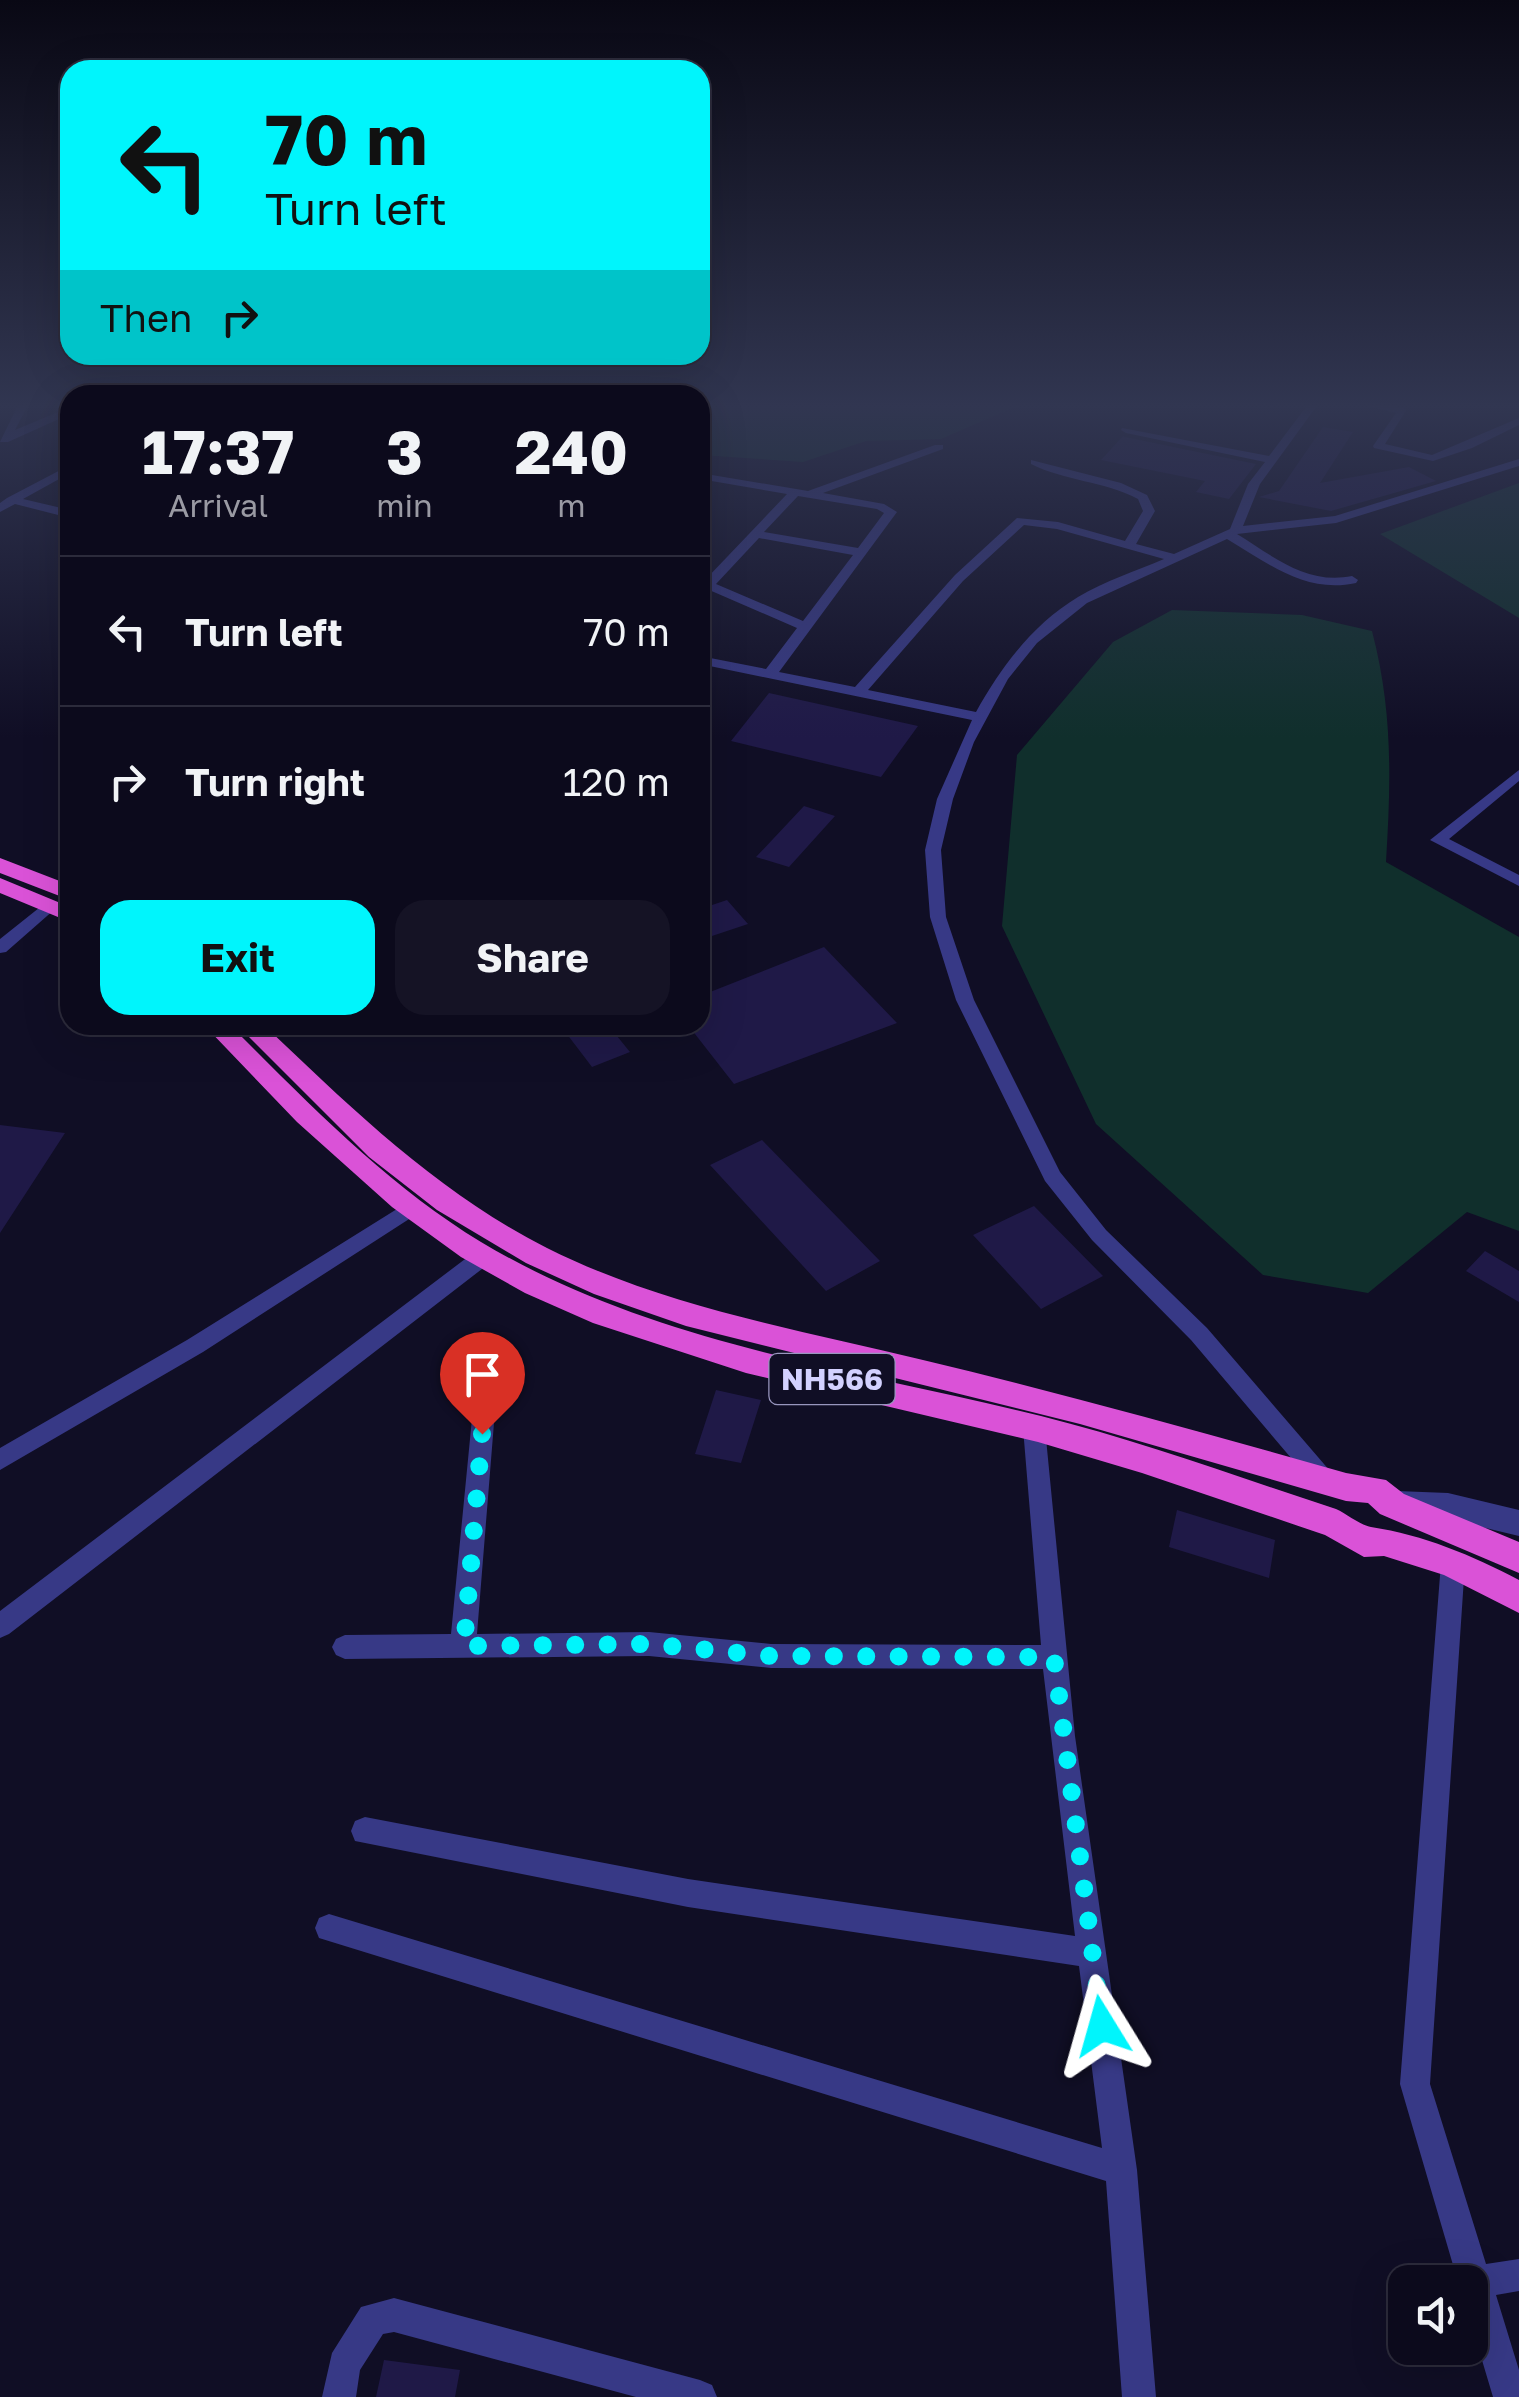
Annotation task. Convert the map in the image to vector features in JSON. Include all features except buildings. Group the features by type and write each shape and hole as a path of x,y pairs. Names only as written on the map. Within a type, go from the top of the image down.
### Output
{"highway":[{"path":"0,865 60,902"},
{"path":"0,885 60,903"},
{"name":"NH566","path":"226,1035 376,1181 484,1256 557,1295 630,1325 732,1355 1034,1428 1336,1524 1364,1542 1384,1541 1452,1563 1519,1597"},
{"name":"NH566","path":"259,1035 378,1150 448,1203 536,1256 604,1286 686,1314 1080,1410 1334,1483 1364,1486 1392,1504 1519,1558"},
{"path":"1334,1483 1332,1515 1336,1524"},
{"path":"1384,1541 1396,1530 1392,1504"}],"street":[{"path":"710,577 777,515"},
{"path":"770,674 888,515"},
{"path":"1130,545 1147,515"},
{"path":"1232,532 1240,515"},
{"path":"1334,1483 1199,1334 1099,1235 1052,1176 964,1000 938,917 932,850 966,742 1002,678 1032,640 1082,600 1232,532 1349,515"},
{"path":"859,692 959,578 1021,521 1176,558"},
{"path":"1232,532 1313,582 1334,586 1352,580"},
{"path":"756,534 859,552"},
{"path":"710,586 804,626"},
{"path":"710,659 980,717"},
{"path":"1519,774 1438,840 1519,880"},
{"path":"0,948 60,906"},
{"path":"0,1460 195,1346 413,1207"},
{"path":"0,1626 484,1256"},
{"path":"464,1646 485,1398"},
{"path":"1034,1428 1054,1657 1121,2170 1139,2397"},
{"path":"1392,1504 1448,1506 1519,1523"},
{"path":"1452,1563 1415,2084 1469,2265"},
{"path":"345,1647 649,1644 771,1656 1054,1657"},
{"path":"365,1831 688,1893 1092,1954"},
{"path":"329,1928 1121,2170"},
{"path":"1488,2280 1519,2274"},
{"path":"339,2397 344,2366 372,2319 394,2315 700,2397"},
{"path":"1488,2327 1510,2397"}],"green space":[{"path":"1432,515 1519,515 1519,618 1380,534"},
{"path":"1172,610 1302,615 1372,631 1384,689 1389,746 1386,862 1519,937 1519,1231 1467,1212 1368,1293 1263,1275 1096,1124 1002,926 1017,755 1113,642"}],"route":[{"path":"482,1434 464,1646 649,1644 771,1656 1054,1657 1102,2026"}]}
